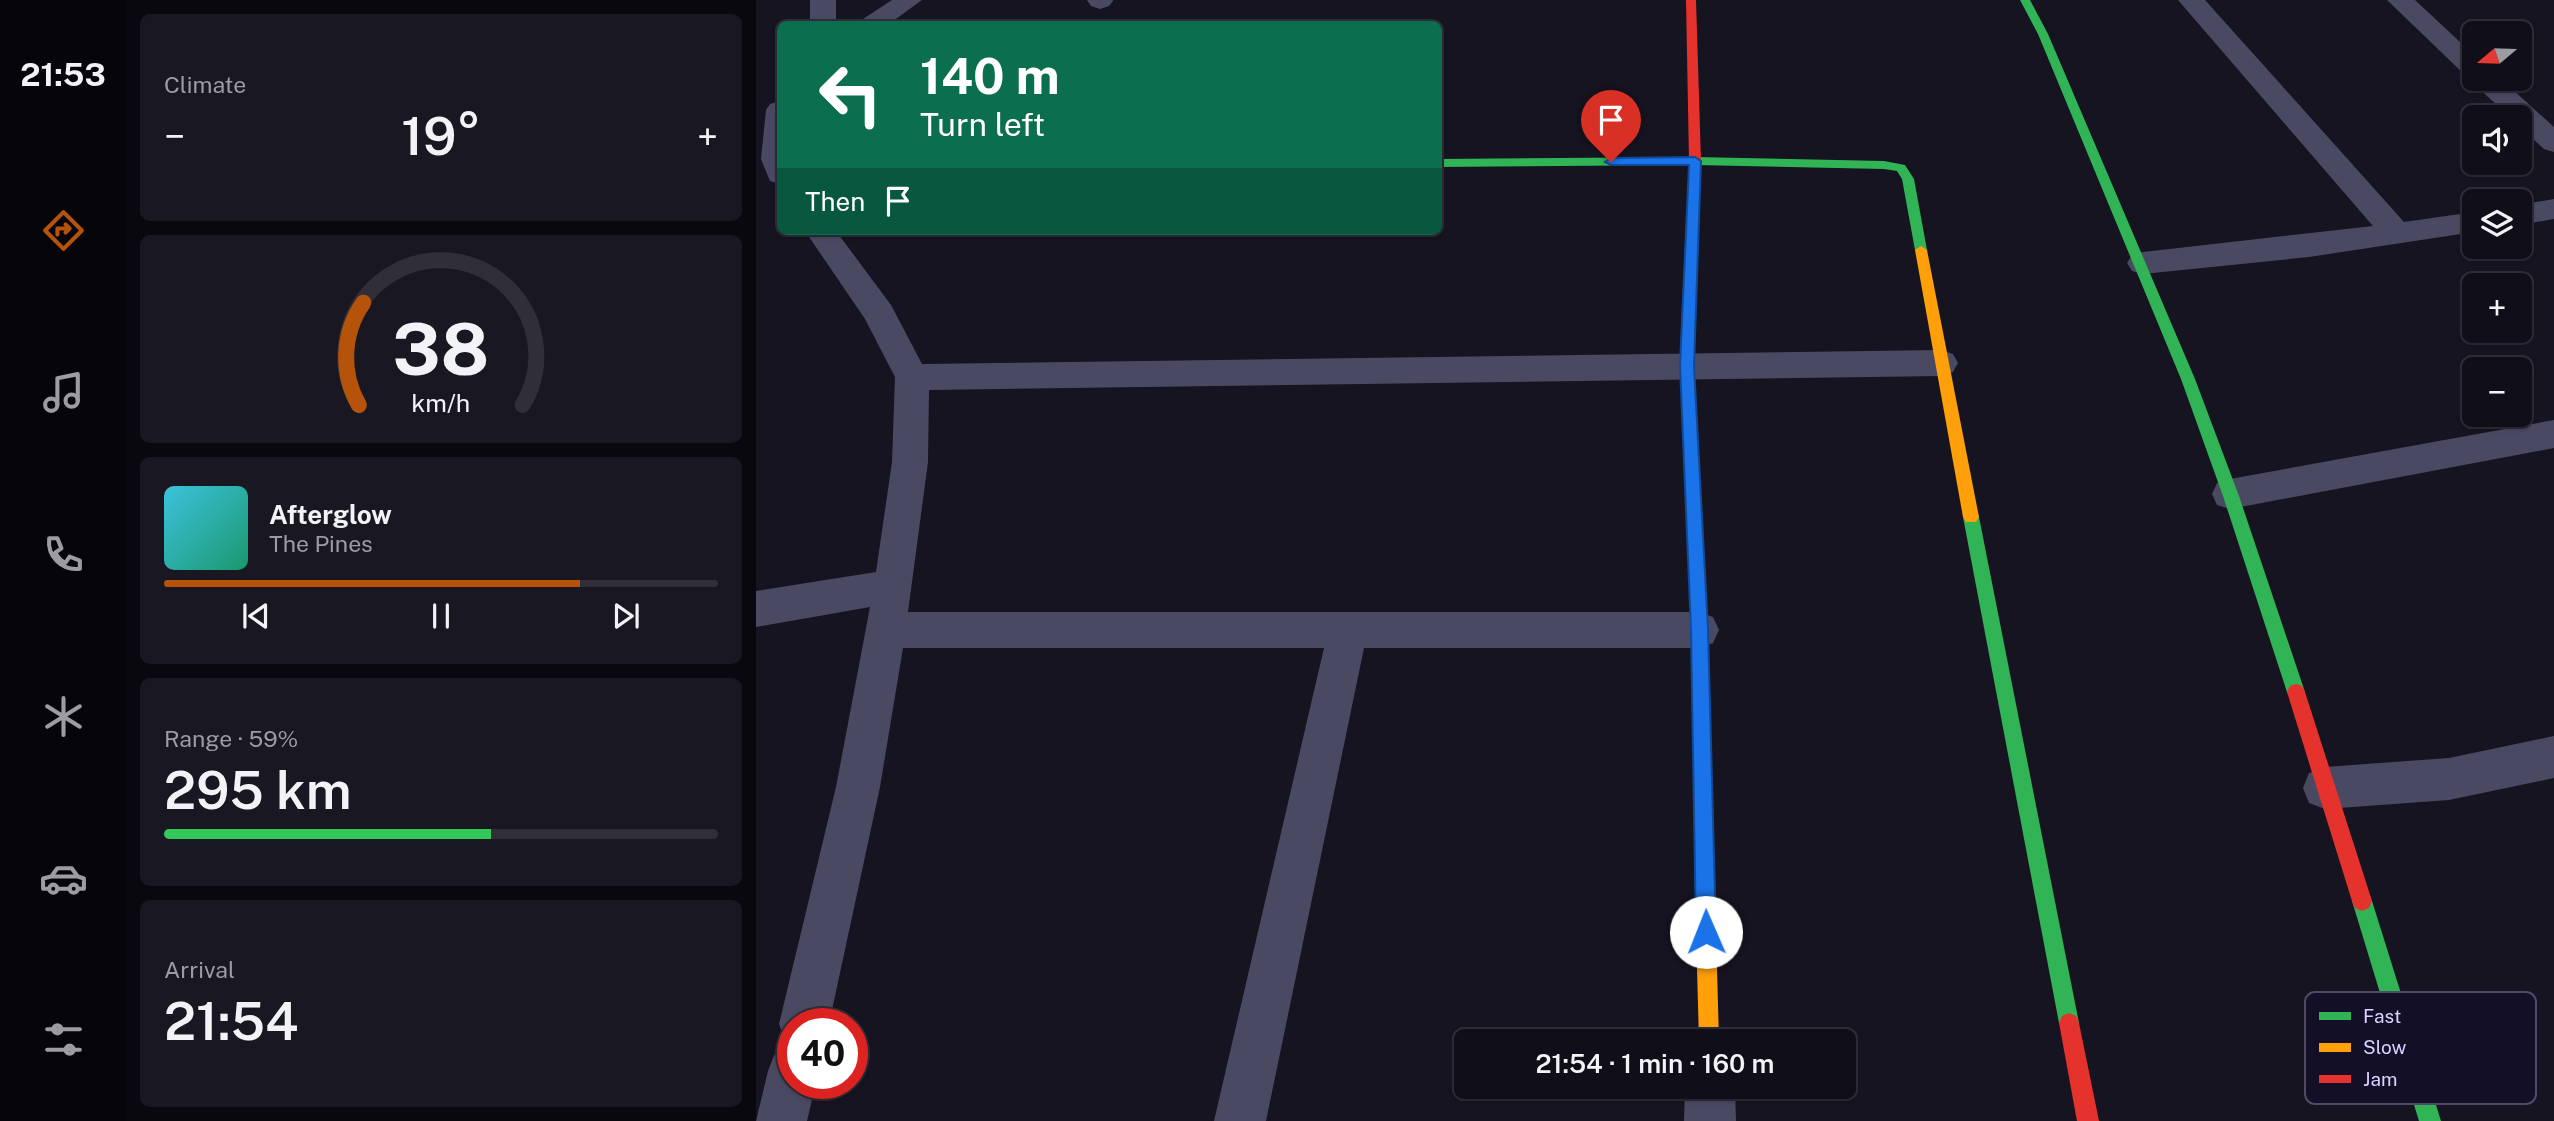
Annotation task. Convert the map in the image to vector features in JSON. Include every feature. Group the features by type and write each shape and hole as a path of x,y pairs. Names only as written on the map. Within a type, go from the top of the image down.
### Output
{"street":[{"path":"823,0 824,21"},
{"path":"877,21 909,0"},
{"path":"1691,0 1695,161 1687,366 1699,630 1709,1029"},
{"path":"2025,0 2043,34 2143,263 2230,495 2389,992"},
{"path":"2190,0 2397,234"},
{"path":"2400,0 2462,58"},
{"path":"2498,91 2554,143"},
{"path":"772,115 777,165"},
{"path":"1442,163 1695,161 1884,165 1901,168 1908,179 1941,363 2088,1121"},
{"path":"2532,213 2554,209"},
{"path":"2143,263 2397,234 2462,224"},
{"path":"808,1008 858,787 886,630 910,462 912,377 879,313 823,235"},
{"path":"912,377 1941,363"},
{"path":"2230,495 2554,434"},
{"path":"756,609 893,586"},
{"path":"886,630 1699,630"},
{"path":"1240,1121 1348,630"},
{"path":"2325,788 2449,779 2554,757"},
{"path":"781,1121 786,1099"},
{"path":"1710,1099 1710,1121"},
{"path":"2425,1104 2430,1121"}],"traffic: fast":[{"path":"2025,0 2043,34 2188,379 2231,496 2296,692"},
{"path":"1442,163 1695,161 1884,165 1901,168 1908,179 1921,250"},
{"path":"1689,306 1687,366 1699,630 1706,933"},
{"path":"1971,517 2069,1023"},
{"path":"2362,901 2390,992"},
{"path":"2425,1104 2430,1121"}],"traffic: slow":[{"path":"1921,250 1971,517"},
{"path":"1706,933 1709,1029"}],"traffic: jam":[{"path":"1689,306 1695,161 1691,0"},
{"path":"2296,692 2362,901"},
{"path":"2069,1023 2088,1121"}],"route":[{"path":"1611,162 1695,161 1687,366 1699,630 1706,932"}]}
